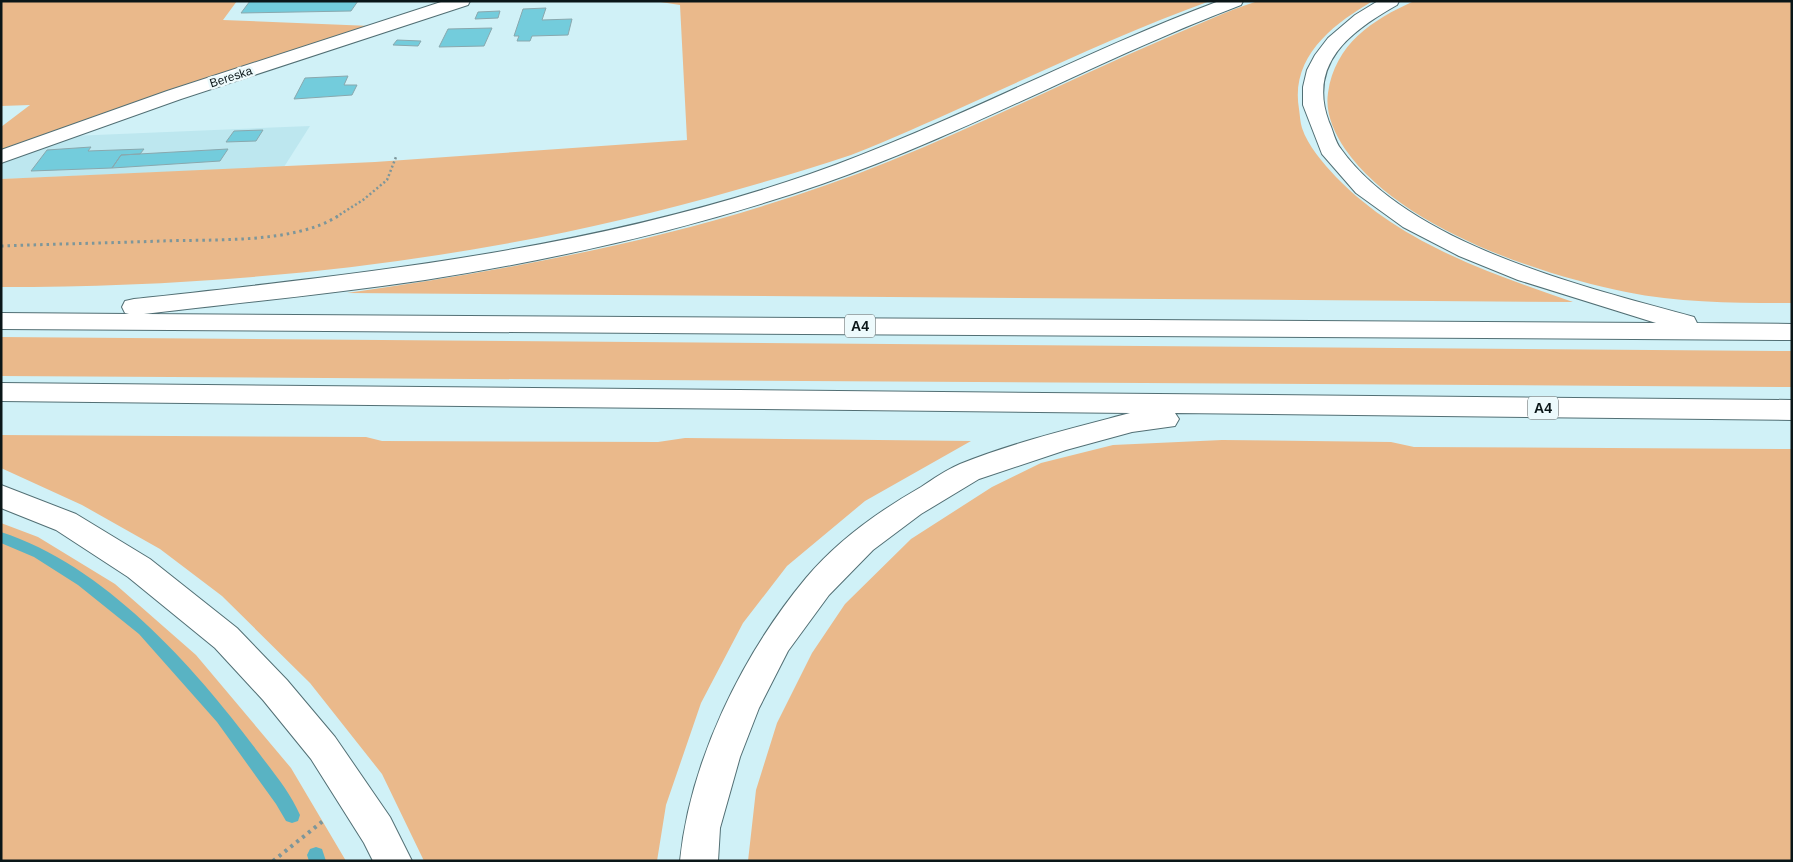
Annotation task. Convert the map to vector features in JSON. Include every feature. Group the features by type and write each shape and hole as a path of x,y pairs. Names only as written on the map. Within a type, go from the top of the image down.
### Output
{"main road":[{"name":"Bereska","path":"1,157 174,95 462,1"},
{"path":"2,321 322,286 428,272 601,239 674,222 770,194 880,156 939,132 1162,30 1235,1"},
{"path":"1391,1 1369,13 1334,41 1322,58 1311,92 1313,111 1319,129 1334,157 1355,180 1396,212 1436,236 1477,256 1566,288 1716,332"},
{"name":"A4","path":"2,321 1792,332"},
{"name":"A4","path":"1,392 1792,410"},
{"path":"699,861 702,828 722,757 744,704 777,641 818,586 862,542 911,506 969,472 1060,440 1132,422 1298,405"},
{"path":"1,496 66,522 139,568 226,638 275,690 324,748 377,830 393,861"}],"path":[{"path":"1,246 255,238 299,231 327,223 363,200 387,180 396,157"},
{"path":"273,861 312,828"}],"shaded area":[{"path":"1,1 237,1 223,20 371,26 139,102 1,151 1,127 30,105 1,106"},
{"path":"654,1 1210,1 1057,64 851,155 765,182 646,214 464,251 280,275 188,282 95,286 1,287 1,179 375,162 687,140 680,5"},
{"path":"1258,1 1373,1 1343,20 1318,44 1308,58 1301,73 1298,90 1300,121 1312,148 1336,177 1361,200 1417,238 1478,267 1573,302 347,293 416,283 554,258 691,227 758,208 825,186 925,147 1130,54 1222,14"},
{"path":"1414,1 1792,1 1792,303 1688,300 1646,296 1590,284 1552,273 1472,243 1434,224 1399,202 1369,177 1345,149 1331,122 1327,100 1332,76 1338,61 1347,47 1384,16"},
{"path":"310,126 284,167 1,179 1,162 72,136"},
{"path":"1,337 1792,351 1792,387 1,376"},
{"path":"1,435 366,437 382,441 658,442 685,438 971,441 865,501 787,566 743,623 701,703 666,805 657,861 424,861 382,774 310,683 222,596 160,549 82,505 1,468"},
{"path":"1222,440 1391,442 1414,447 1792,449 1792,861 748,861 756,790 777,723 812,653 845,604 911,539 992,487 1041,463 1113,445"},
{"path":"1,523 38,537 115,584 196,655 291,768 346,861 1,861"}],"building":[{"path":"250,1 358,1 351,11 241,13"},
{"path":"546,8 542,20 572,19 568,35 532,36 530,41 517,41 519,36 514,36 523,9"},
{"path":"500,11 498,18 475,19 478,12"},
{"path":"492,28 484,46 439,47 448,29"},
{"path":"397,40 421,41 418,46 393,45"},
{"path":"348,76 344,85 357,85 352,95 294,99 305,78"},
{"path":"263,130 256,141 226,142 234,131"},
{"path":"91,147 88,151 144,149 140,154 121,155 112,168 31,171 47,150"},
{"path":"228,149 220,161 112,168 121,155"}],"waterway":[{"path":"1,537 39,553 83,581 144,630 223,717 282,798 292,815"},
{"path":"316,855 318,861"}]}
